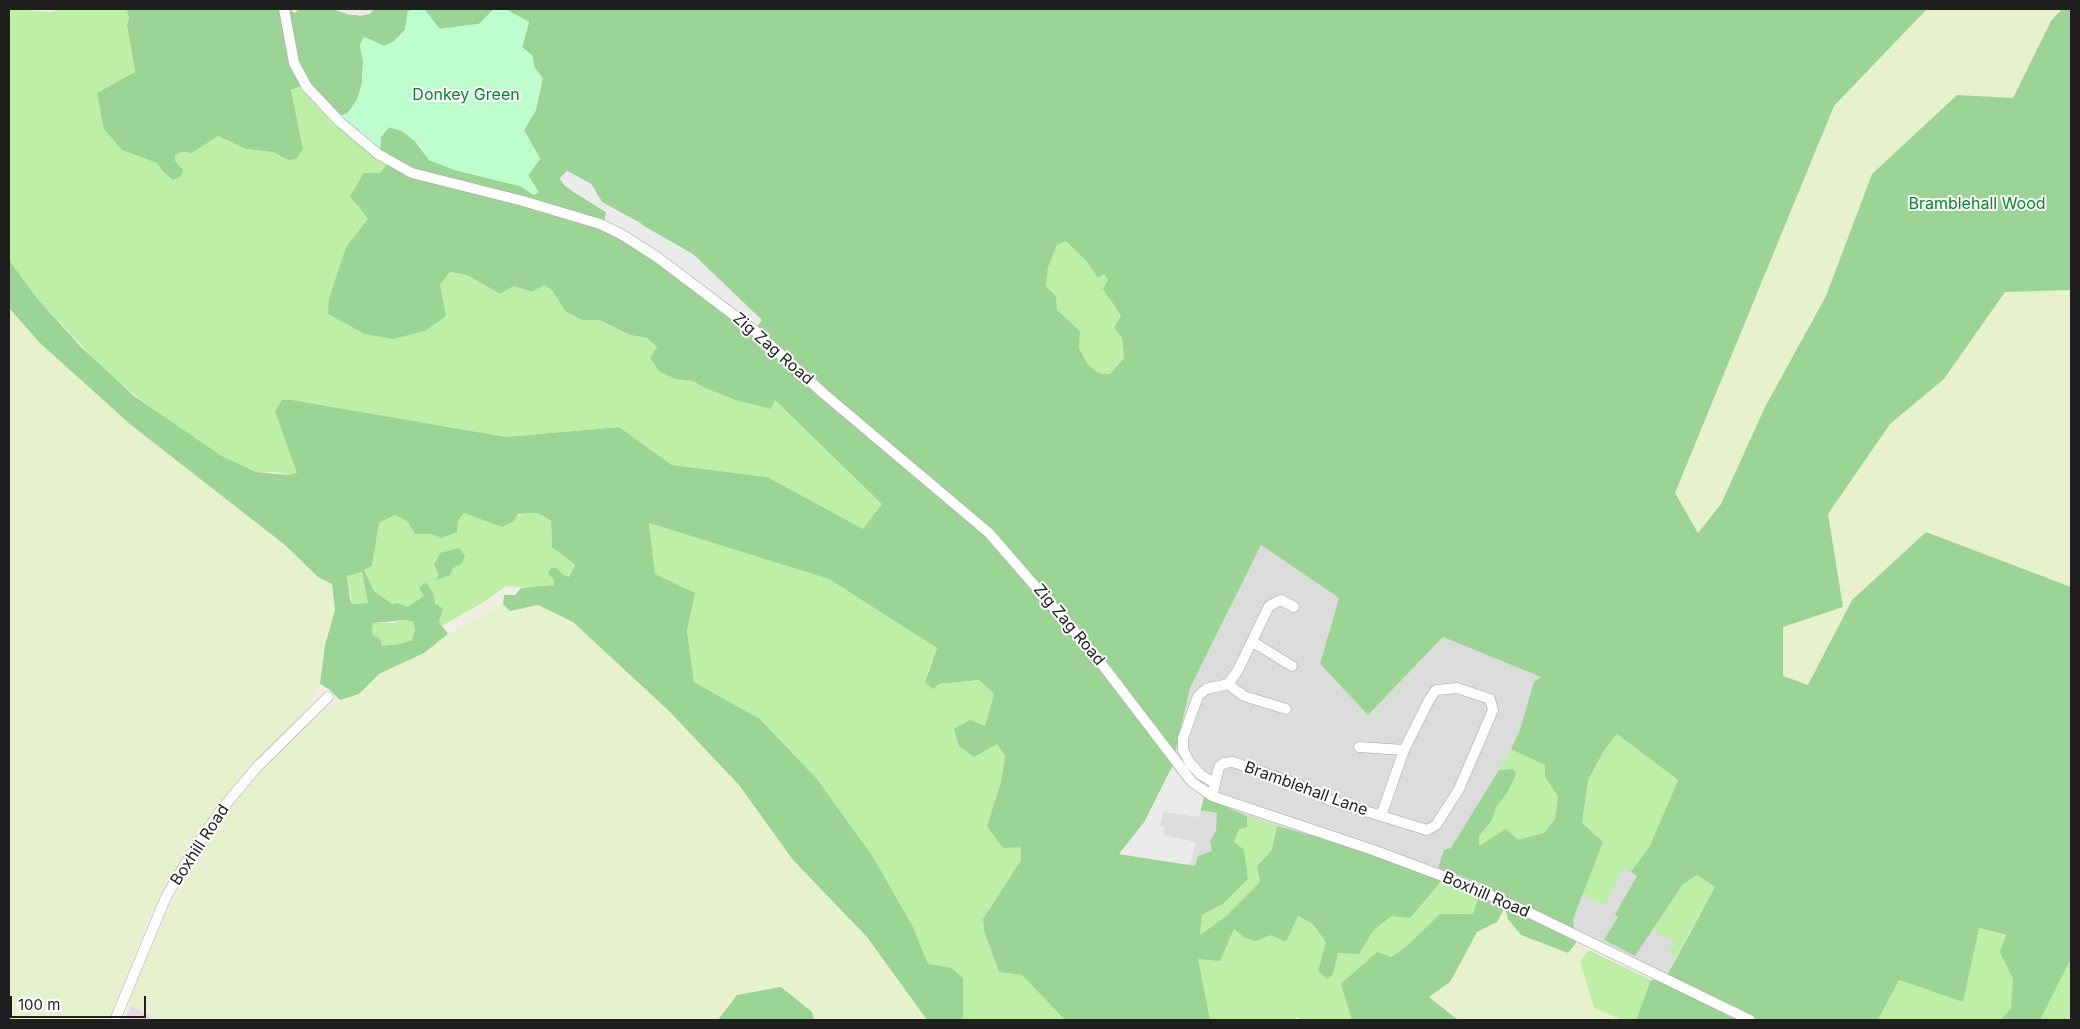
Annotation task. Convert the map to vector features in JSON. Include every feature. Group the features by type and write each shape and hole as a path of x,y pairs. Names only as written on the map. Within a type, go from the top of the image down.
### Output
{"street":[{"name":"Zig Zag Road","path":"284,9 294,63 307,88 340,122 378,154 412,173 565,212 607,227 673,268 755,331 823,393 989,533 1011,555 1094,654 1185,774 1212,796"},
{"path":"1212,796 1215,783 1201,775 1190,763 1183,750 1183,738 1198,696 1206,689 1228,684 1252,642 1269,606 1281,600 1294,606"},
{"path":"1252,642 1292,666"},
{"path":"1228,684 1244,696 1286,709"},
{"name":"Bramblehall Lane","path":"1215,783 1219,767 1224,763 1233,762 1297,784 1329,800 1381,816 1427,830 1436,825 1459,789 1493,710 1490,698 1457,688 1436,690 1404,750 1381,816"},
{"name":"Boxhill Road","path":"115,1020 166,897 191,854 221,810 257,767 328,697"},
{"path":"1359,747 1404,750"},
{"name":"Boxhill Road","path":"1212,796 1373,850 1464,884 1530,913 1750,1020"}],"shaded area":[{"path":"333,9 374,9 369,14 360,16"},
{"path":"567,171 591,184 602,202 693,254 762,320 756,328 604,223 606,212 565,186 560,179"},
{"path":"1261,545 1339,598 1320,664 1368,715 1443,637 1542,677 1697,875 1676,957 1665,980 1530,913 1393,1020 1301,1020 1297,1017 1293,1020 1210,1020 1197,958 1119,854 1172,767 1190,688"},
{"path":"1172,767 1185,784 1204,797 1199,817 1163,812 1160,826 1165,827 1163,835 1196,842 1190,865 1119,854 1145,821"},
{"path":"131,1006 152,1016 150,1020 124,1020"}],"green space":[{"path":"9,9 52,12 58,9 126,9 129,17 127,27 135,72 97,94 122,150 157,163 163,172 175,161 174,155 181,152 192,153 218,136 246,149 273,152 288,160 303,149 291,90 301,87 317,105 386,165 357,206 368,219 346,247 340,266 440,285 450,272 467,275 500,294 514,286 532,292 544,285 552,290 565,311 582,320 600,320 630,335 647,338 657,347 676,379 693,381 705,388 771,409 775,399 883,504 863,530 767,477 672,465 619,427 506,437 292,400 297,473 288,475 276,472 256,472 220,455 165,419 105,371 36,297 9,260"},
{"path":"126,9 289,9 295,13 299,9 333,9 350,15 369,14 374,9 418,9 408,11 405,30 393,42 384,46 364,37 360,45 363,61 362,83 357,100 347,114 339,116 307,84 291,90 303,149 296,159 288,160 273,152 246,149 218,136 192,153 181,152 175,155 175,161 183,170 180,177 173,180 163,172 157,163 122,150 104,129 97,93 135,72 127,26 129,17"},
{"path":"424,9 494,9 479,24 439,29"},
{"name":"Donkey Green","path":"424,9 440,29 479,24 494,9 505,9 529,22 522,47 533,56 534,67 543,78 536,110 524,130 540,159 528,175 539,192 534,195 520,186 455,170 429,160 420,145 402,131 389,127 381,137 380,149 339,116 347,114 357,100 362,83 363,61 360,45 364,37 384,46 393,42 405,30 408,11"},
{"name":"Bramblehall Wood","path":"505,9 1927,9 1834,106 1675,493 1698,533 1721,504 1765,407 1826,296 1872,174 1957,95 2013,98 2051,21 2062,9 2071,9 2071,290 2005,292 1944,379 1890,424 1828,514 1843,607 1783,627 1783,676 1808,685 1852,600 1926,532 2071,587 2071,958 2040,1020 2001,1020 2011,1008 2013,979 2000,952 2006,935 1979,928 1963,1002 1899,980 1878,1020 1636,1020 1651,980 1665,979 1715,887 1697,875 1683,884 1635,956 1604,940 1618,917 1615,914 1637,876 1631,872 1650,846 1678,780 1617,734 1603,752 1588,780 1582,823 1603,842 1573,919 1576,943 1568,953 1521,935 1508,919 1505,907 1497,922 1477,932 1450,982 1429,997 1458,1020 1352,1020 1341,984 1377,952 1392,957 1408,945 1440,914 1473,914 1483,884 1438,868 1444,850 1451,848 1499,770 1514,769 1516,775 1507,793 1496,807 1492,820 1479,836 1479,846 1506,829 1518,840 1544,833 1555,819 1558,796 1545,777 1545,765 1511,749 1520,730 1534,682 1541,677 1443,637 1368,715 1320,664 1339,598 1261,545 1190,688 1172,767 1145,821 1120,854 1195,866 1198,856 1212,851 1210,841 1216,831 1217,813 1200,810 1204,797 1247,816 1247,827 1239,829 1234,842 1244,850 1248,879 1224,903 1202,915 1200,935 1225,917 1260,882 1257,866 1272,850 1277,826 1343,844 1442,880 1410,918 1391,916 1373,931 1359,954 1338,953 1333,974 1327,979 1318,971 1326,942 1313,924 1298,916 1286,942 1271,935 1256,941 1245,938 1234,929 1220,961 1198,959 1210,1020 1065,1020 1022,975 999,972 984,931 983,919 1021,860 1021,847 1003,848 987,826 1001,782 1005,756 997,744 974,757 959,746 954,729 970,720 985,726 994,694 979,680 939,684 933,689 925,682 937,648 829,579 649,523 655,574 695,593 687,631 694,682 760,719 817,779 873,857 912,925 928,964 952,968 963,978 963,1018 960,1020 927,1020 867,937 793,860 739,785 670,712 573,622 538,605 510,611 503,604 504,595 515,595 521,588 554,585 554,580 548,573 551,568 557,568 563,575 569,577 575,565 552,547 551,521 538,513 518,514 514,521 502,527 464,513 458,520 457,532 441,538 431,534 415,534 408,522 395,515 379,523 372,566 364,570 374,591 392,604 398,603 407,607 424,596 419,588 424,583 427,584 433,593 436,604 443,609 439,622 448,634 424,653 379,674 359,694 340,700 330,690 320,684 325,645 335,610 332,584 318,577 285,545 131,425 40,343 9,308 9,260 36,297 81,347 134,396 220,455 256,472 288,475 297,473 275,411 282,400 292,400 506,437 619,427 672,465 767,477 863,529 882,504 775,400 771,409 736,400 705,388 693,381 676,379 660,372 650,358 657,347 647,338 630,335 600,320 582,320 565,311 552,290 544,285 532,292 514,286 500,294 467,275 450,272 440,285 446,316 425,331 393,339 365,334 328,314 329,299 346,247 368,219 350,196 364,173 380,173 390,160 380,152 381,137 389,127 402,131 414,140 429,160 455,170 520,186 534,195 528,175 540,159 524,130 536,110 534,67 522,48 529,22","holes":["567,171 591,184 602,202 644,225 606,212 572,191 560,178","1066,241 1086,261 1098,278 1104,274 1108,280 1103,289 1121,316 1114,328 1122,337 1124,358 1110,374 1099,373 1088,365 1079,348 1080,331 1057,310 1056,296 1046,286 1048,267 1057,245","362,572 368,603 352,604 347,576","406,620 413,622 415,630 412,640 382,646 380,639 372,634 373,623"]},
{"path":"1927,9 2062,9 2051,21 2013,98 1957,95 1872,174 1826,296 1765,407 1721,504 1698,533 1675,493 1834,106"},
{"path":"1066,241 1086,261 1098,278 1104,274 1108,280 1111,302 1121,316 1124,358 1110,374 1099,373 1088,365 1079,348 1080,331 1057,310 1056,296 1046,286 1048,267 1057,245"},
{"path":"2071,290 2071,587 1926,532 1852,600 1808,686 1783,676 1783,627 1843,607 1828,514 1890,424 1944,379 2005,292"},
{"path":"9,308 40,343 131,425 286,545 318,577 332,584 335,610 325,645 320,684 311,701 294,724 244,775 187,853 147,922 109,1020 9,1020"},
{"path":"464,513 481,519 538,513 551,522 552,547 575,565 569,577 551,586 534,588 506,586 487,600 442,626 439,622 441,617 433,593 407,607 398,603 392,604 374,591 364,570 372,566 379,523 395,515 408,522 415,534 431,534 441,538"},
{"path":"649,523 829,579 937,648 927,673 934,688 939,684 979,680 994,694 985,726 1005,756 1001,782 987,826 1021,847 1021,860 983,919 984,931 999,972 1022,975 1065,1020 960,1020 963,1017 963,978 952,968 928,965 912,925 873,857 817,779 760,719 694,682 687,631 695,593 655,574"},
{"path":"459,548 465,556 461,564 453,568 450,575 436,580 439,574 434,565 440,553"},
{"path":"362,572 368,603 352,604 347,575"},
{"path":"503,604 510,611 538,605 573,622 670,712 739,785 793,860 867,937 927,1020 150,1020 152,1016 128,1004 165,914 186,877 234,802 272,759 309,722 330,705 332,707 340,700 359,694 379,674 424,653 448,634"},
{"path":"406,620 413,622 415,630 412,640 382,646 380,639 372,634 373,623 393,623"},
{"path":"1617,734 1678,780 1650,846 1631,872 1624,866 1604,906 1582,894 1603,842 1582,823 1588,780 1603,752"},
{"path":"1511,749 1545,765 1545,777 1558,796 1555,819 1544,833 1518,841 1479,846 1479,836 1492,820 1496,807 1507,793 1506,768 1499,770"},
{"path":"1247,816 1277,826 1272,850 1257,866 1260,882 1225,917 1200,935 1202,915 1224,903 1234,842 1239,828 1247,827"},
{"path":"1697,875 1715,887 1676,957 1669,953 1674,941 1653,931 1683,884"},
{"path":"1442,880 1481,896 1473,914 1457,913 1431,922 1408,945 1392,957 1377,952 1348,1009 1352,1020 1301,1020 1297,1017 1293,1020 1210,1020 1197,958 1220,961 1234,929 1245,938 1298,916 1313,924 1326,942 1318,971 1333,974 1337,953 1360,954 1372,931 1391,916 1410,918"},
{"path":"1505,906 1508,919 1521,935 1567,953 1576,943 1589,950 1581,961 1594,1008 1611,1015 1609,1020 1458,1020 1429,997 1450,982 1477,932 1497,922"},
{"path":"1978,928 2071,954 2071,1020 1878,1020 1899,980 1963,1002"},
{"path":"1589,950 1651,980 1636,1020 1622,1020 1594,1008 1580,961"},
{"path":"781,987 812,1012 814,1020 718,1020 737,995"}]}
